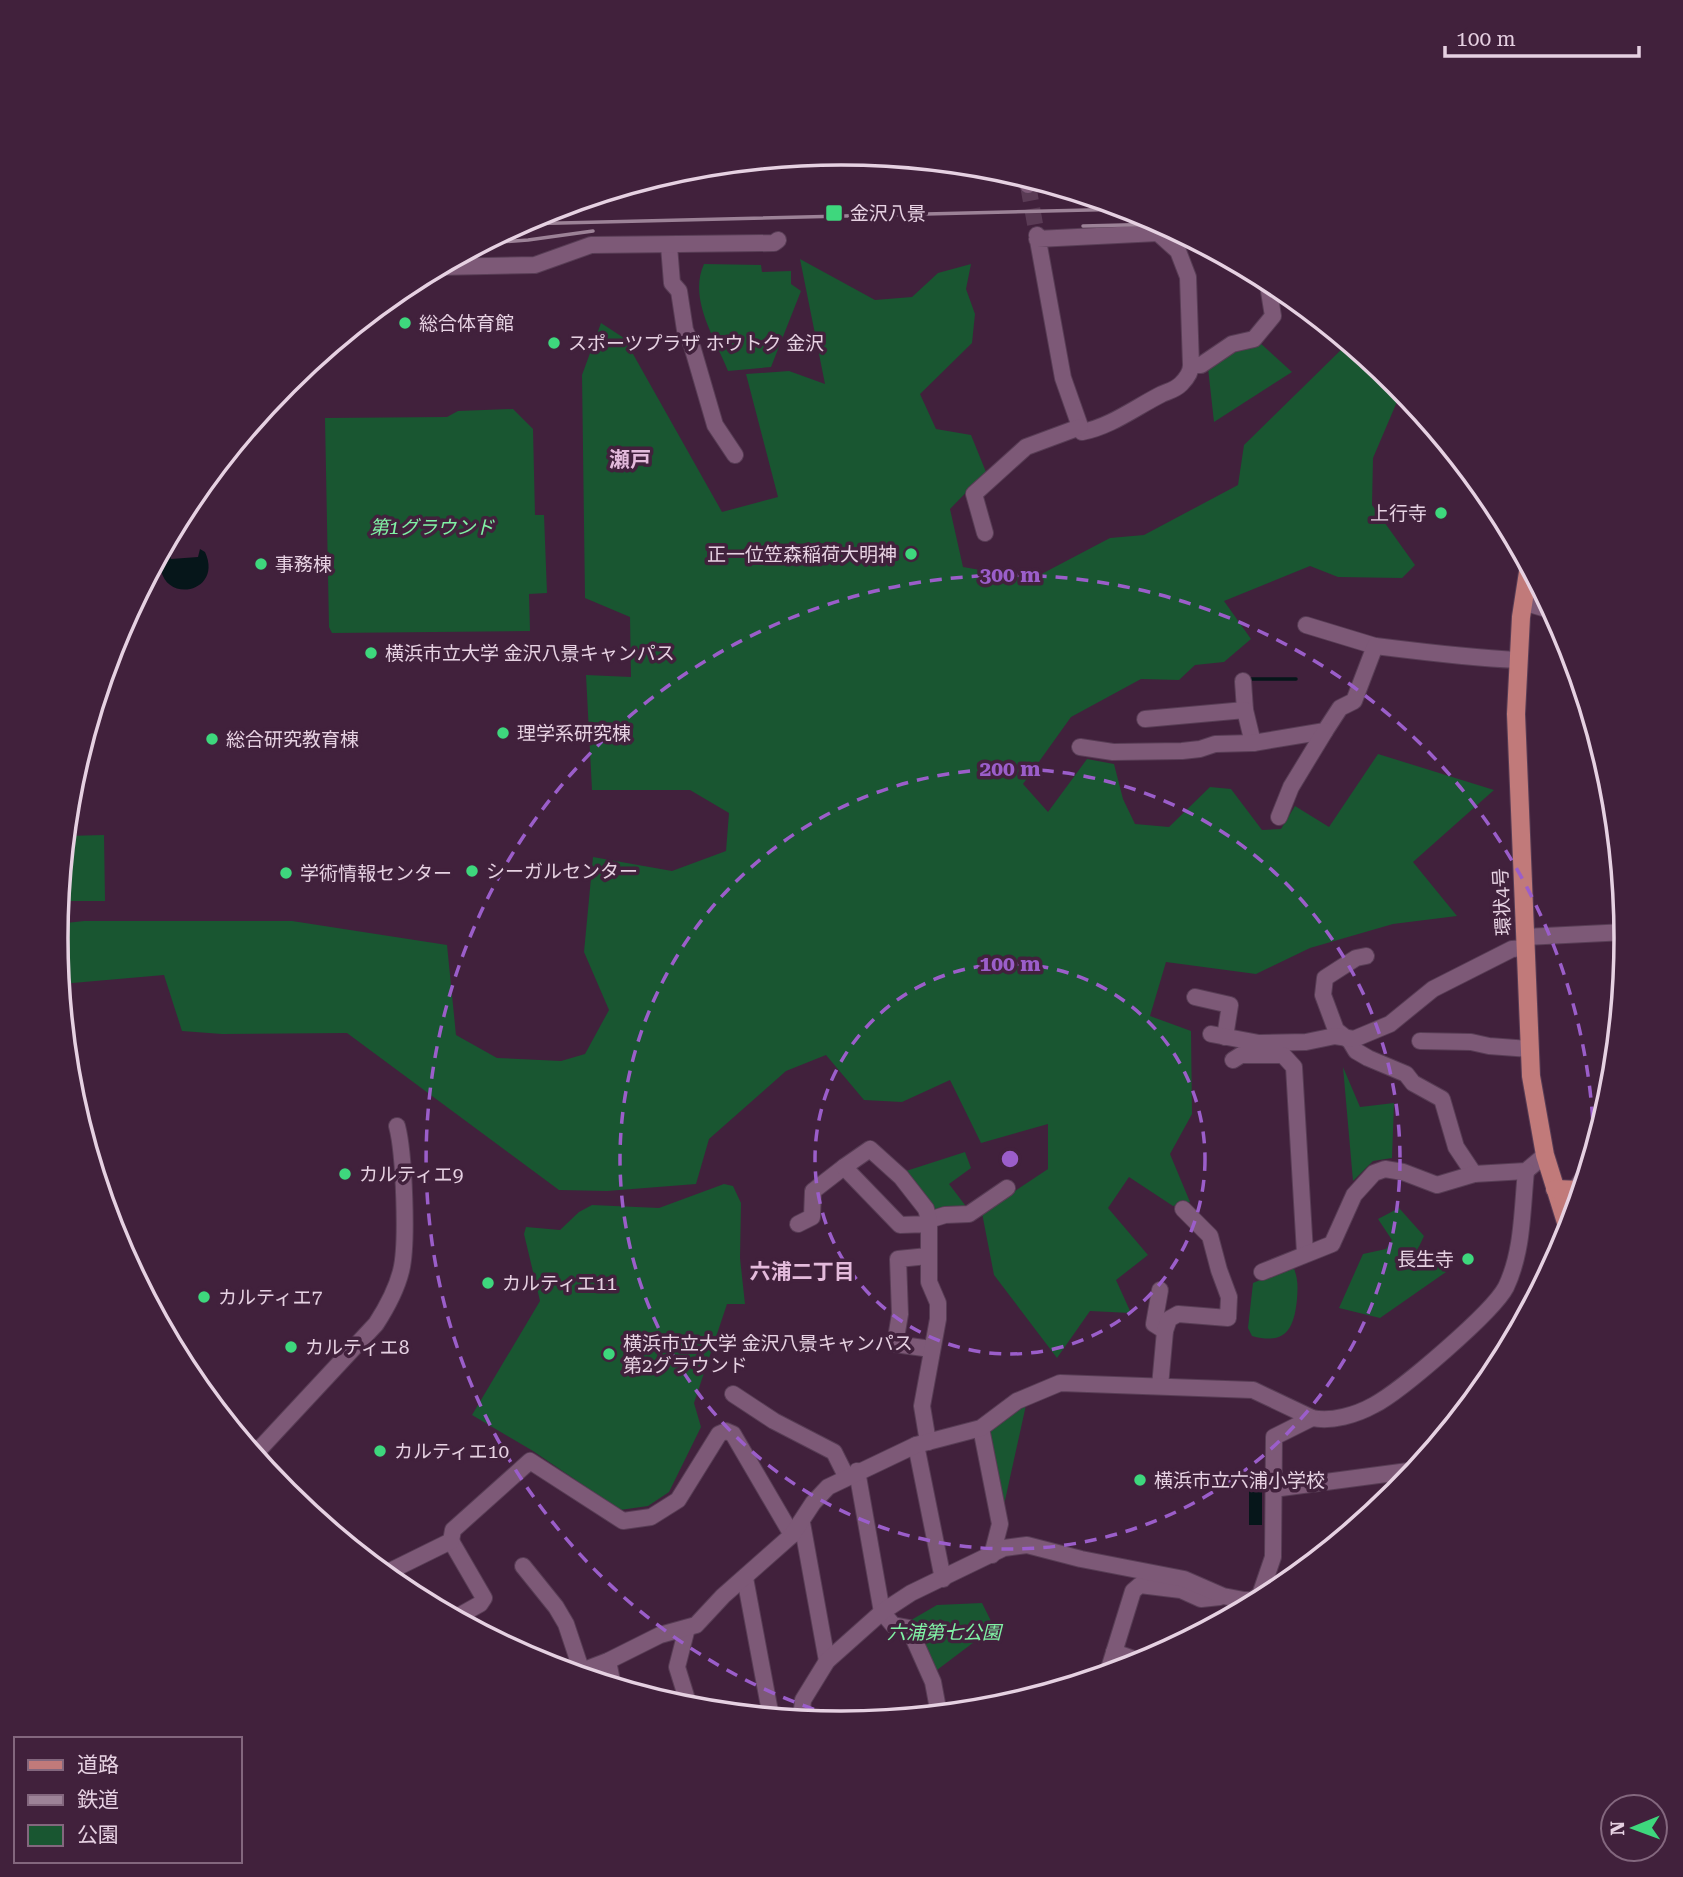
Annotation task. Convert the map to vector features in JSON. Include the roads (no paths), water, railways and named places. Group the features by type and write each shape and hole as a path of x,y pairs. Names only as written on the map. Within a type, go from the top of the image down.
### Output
{"main road":[{"name":"環状4号","path":"1534,600 1517,660 1516,737 1529,1049 1533,1096 1545,1155 1563,1215"},
{"path":"1555,1189 1573,1189"}],"street":[{"path":"1157,233 1037,237 1063,378 1082,432 1173,390 1191,370 1188,276 1178,251 1157,233"},
{"path":"460,267 535,265 591,245 669,246 774,243 779,240"},
{"path":"669,246 673,284 679,290 685,330 715,425 735,454"},
{"path":"1191,365 1201,365 1232,344 1254,339 1273,316 1270,295"},
{"path":"985,533 974,494 1026,447 1080,427"},
{"path":"1306,625 1375,646 1465,657 1517,660"},
{"path":"1279,817 1291,787 1325,731 1340,708 1354,701 1375,646"},
{"path":"1243,681 1245,710 1253,743"},
{"path":"1145,719 1245,710"},
{"path":"1080,747 1113,752 1200,749 1215,744 1253,743 1325,731"},
{"path":"1366,956 1356,958 1325,978 1323,995 1335,1030 1343,1038 1354,1039 1390,1024 1433,989 1525,942 1615,933"},
{"path":"1195,997 1230,1005 1218,1035 1259,1043 1306,1042 1335,1035 1350,1041 1356,1051 1368,1059 1406,1074 1413,1083 1442,1099 1456,1147 1474,1174"},
{"path":"1420,1041 1471,1042 1529,1049"},
{"path":"1233,1060 1241,1055 1283,1055 1294,1067 1305,1253"},
{"path":"260,1448 376,1324 388,1307 402,1268 404,1248 401,1153 397,1126"},
{"path":"799,1224 812,1217 813,1191 870,1149 901,1177 926,1209 929,1222 929,1282 938,1303 938,1319 922,1406 922,1443 943,1579"},
{"path":"1262,1272 1332,1244 1354,1195 1374,1173 1385,1169 1403,1172 1437,1185 1474,1174 1526,1171 1545,1155"},
{"path":"844,1167 900,1225 929,1222 945,1214 969,1214 1007,1188"},
{"path":"588,1669 660,1635 696,1625 797,1529 813,1503 828,1486 922,1443 981,1427 1017,1401 1060,1383 1253,1390 1312,1418 1330,1419 1376,1404 1442,1352 1494,1304 1507,1285 1517,1256 1526,1171"},
{"path":"1160,1386 1165,1331 1169,1319 1178,1314 1228,1318 1229,1311 1229,1297 1210,1236 1182,1209"},
{"path":"928,1256 898,1259 900,1314 895,1344 931,1349"},
{"path":"1160,1290 1154,1324 1165,1331"},
{"path":"733,1394 774,1421 834,1452 852,1474 882,1612 893,1625 909,1628 933,1682 937,1705"},
{"path":"1263,1586 1273,1557 1274,1437 1312,1418"},
{"path":"981,1427 1000,1524 992,1555"},
{"path":"464,1613 480,1604 484,1598 451,1541 453,1530 530,1461 623,1521 650,1517 678,1500 719,1434 726,1431 733,1434 797,1529 827,1661"},
{"path":"1273,1489 1400,1472"},
{"path":"395,1569 451,1541"},
{"path":"802,1710 803,1700 827,1661 882,1612 911,1594 1004,1548 1027,1545 1184,1579 1223,1596"},
{"path":"523,1566 556,1607 565,1624 576,1664"},
{"path":"745,1578 769,1708"},
{"path":"1111,1663 1133,1591 1140,1584 1181,1590 1201,1599 1223,1596 1243,1599"},
{"path":"686,1696 677,1667 687,1628"},
{"path":"1114,1652 1128,1656"},
{"path":"608,1661 611,1676"}],"waterway":[{"path":"1248,679 1296,679"}],"tunnel":[{"path":"1029,189 1037,235"}],"railway":[{"path":"548,223 1100,210"},
{"path":"1083,226 1138,225"},
{"path":"508,241 593,231"}],"place":[{"name":"金沢八景","path":"834,213"},
{"name":"総合体育館","path":"405,323"},
{"name":"スポーツプラザ ホウトク 金沢","path":"554,343"},
{"name":"上行寺","path":"1441,513"},
{"name":"正一位笠森稲荷大明神","path":"911,554"},
{"name":"事務棟","path":"261,564"},
{"name":"横浜市立大学 金沢八景キャンパス","path":"371,653"},
{"name":"理学系研究棟","path":"503,733"},
{"name":"総合研究教育棟","path":"212,739"},
{"name":"シーガルセンター","path":"472,871"},
{"name":"学術情報センター","path":"286,873"},
{"name":"カルティエ9","path":"345,1174"},
{"name":"長生寺","path":"1468,1259"},
{"name":"カルティエ11","path":"488,1283"},
{"name":"カルティエ7","path":"204,1297"},
{"name":"カルティエ8","path":"291,1347"},
{"name":"横浜市立大学 金沢八景キャンパス 第2グラウンド","path":"609,1354"},
{"name":"カルティエ10","path":"380,1451"},
{"name":"横浜市立六浦小学校","path":"1140,1480"}],"district":[{"name":"瀬戸","path":"630,460"},
{"name":"六浦二丁目","path":"802,1272"}],"park label":[{"name":"第1グラウンド","path":"432,527"},
{"name":"六浦第七公園","path":"944,1632"}]}
